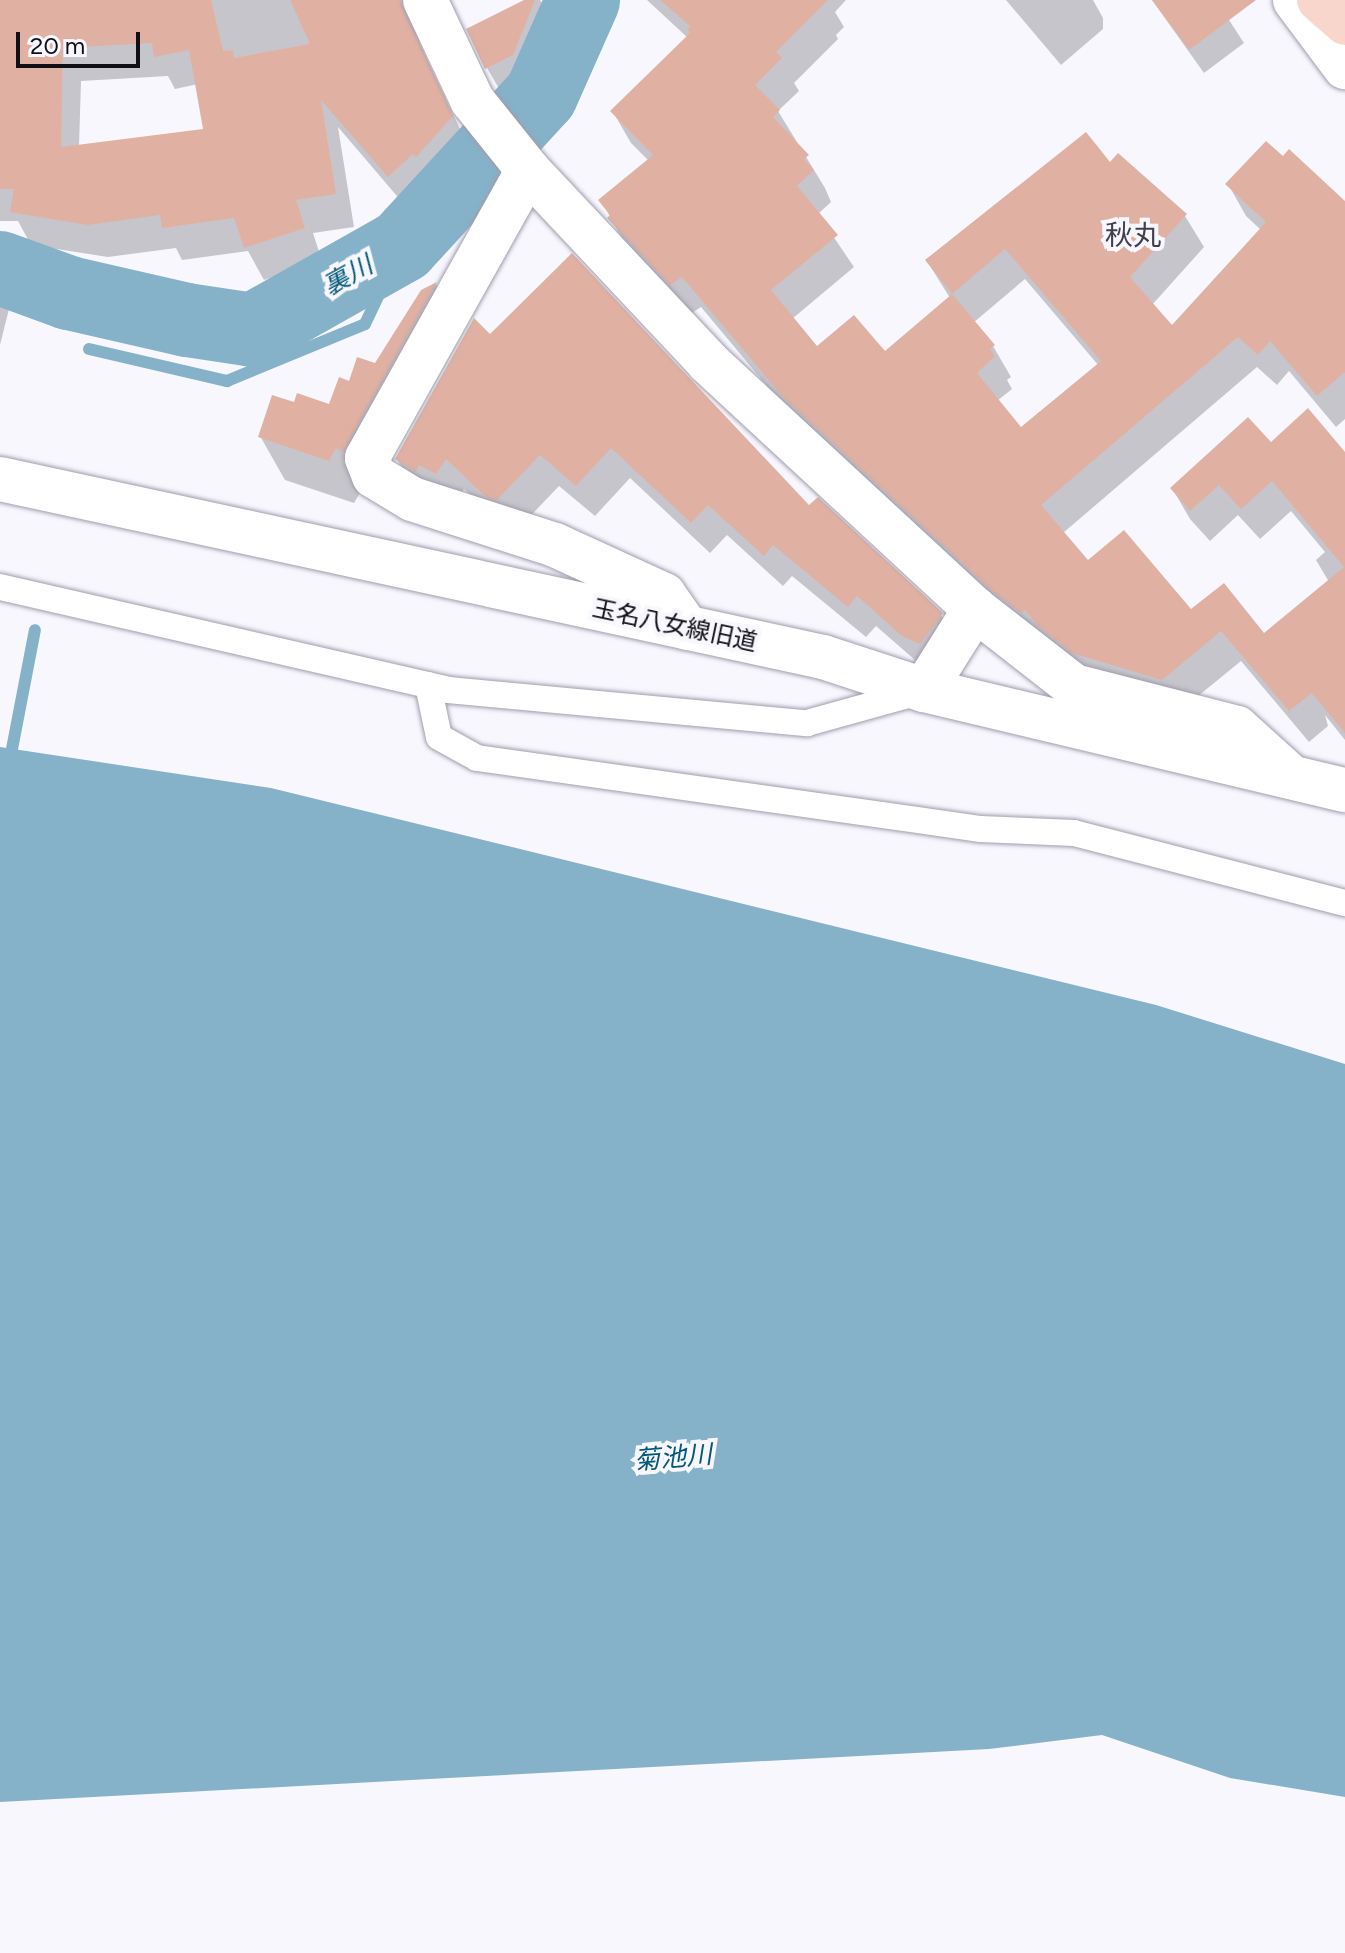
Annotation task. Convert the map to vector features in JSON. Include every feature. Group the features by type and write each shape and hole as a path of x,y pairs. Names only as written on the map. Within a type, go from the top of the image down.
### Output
{"main road":[{"path":"1319,0 1345,23"}],"street":[{"path":"425,0 472,100 526,166 708,362 975,609 1074,686 1237,728 1295,780"},
{"path":"1295,0 1345,67"},
{"path":"526,166 367,458 374,476 412,499 555,545 664,595 687,628"},
{"name":"玉名八女線旧道","path":"0,479 823,657 924,690 1345,790"},
{"path":"924,690 975,609"}],"lane":[{"path":"0,587 428,685 807,723 924,690"},
{"path":"428,685 439,737 477,758 981,829 1074,833 1345,903"}],"water":[{"name":"菊池川","path":"0,747 271,788 1156,1005 1345,1064 1345,1797 1230,1778 1102,1735 989,1749 0,1802"}],"building":[{"path":"0,0 211,0 223,51 233,50 234,58 310,44 290,0 400,0 453,116 416,157 413,154 388,177 321,100 336,194 296,200 305,228 244,248 234,218 162,228 160,215 88,225 10,212 14,189 0,189","holes":["152,43 154,57 189,50 203,129 61,147 63,48"]},
{"path":"524,0 535,0 513,55 485,69 466,29"},
{"path":"660,0 828,0 776,52 782,58 755,85 780,110 773,117 809,155 804,159 814,170 797,186 838,235 771,290 817,346 854,315 885,351 952,294 925,260 1086,132 1110,162 1118,153 1187,214 1130,277 1172,325 1266,222 1225,184 1266,141 1283,156 1289,149 1345,201 1345,372 1317,396 1270,341 1258,355 1238,337 1041,505 1088,560 1124,530 1191,609 1224,583 1264,633 1344,567 1272,481 1241,509 1219,485 1190,511 1170,488 1248,417 1271,442 1308,408 1345,452 1345,733 1312,693 1289,711 1221,631 1162,680 1072,653 1038,626 1025,610 1021,613 991,590 782,396 682,277 670,285 607,218 610,215 598,200 653,155 610,111 690,33 687,29 690,26","holes":["1005,249 1101,361 1021,427 977,373 995,356 990,349 995,345 952,294"]},
{"path":"1152,0 1256,0 1189,50"},
{"path":"572,253 809,505 818,497 943,613 920,644 902,636 857,596 848,607 773,545 764,556 708,505 691,523 611,448 576,486 540,455 497,500 486,497 446,459 436,474 419,465 416,472 395,459 474,318 490,334"},
{"path":"437,282 343,452 336,448 329,461 258,437 272,395 294,402 297,393 329,404 339,377 349,381 357,357 375,363 421,290"}],"waterway":[{"name":"裏川","path":"0,268 69,293 187,320 253,330 402,246 541,95 583,0"},
{"path":"89,349 227,381 365,324 402,246"},
{"path":"12,749 35,630"}],"district":[{"name":"秋丸","path":"1133,235"}]}
